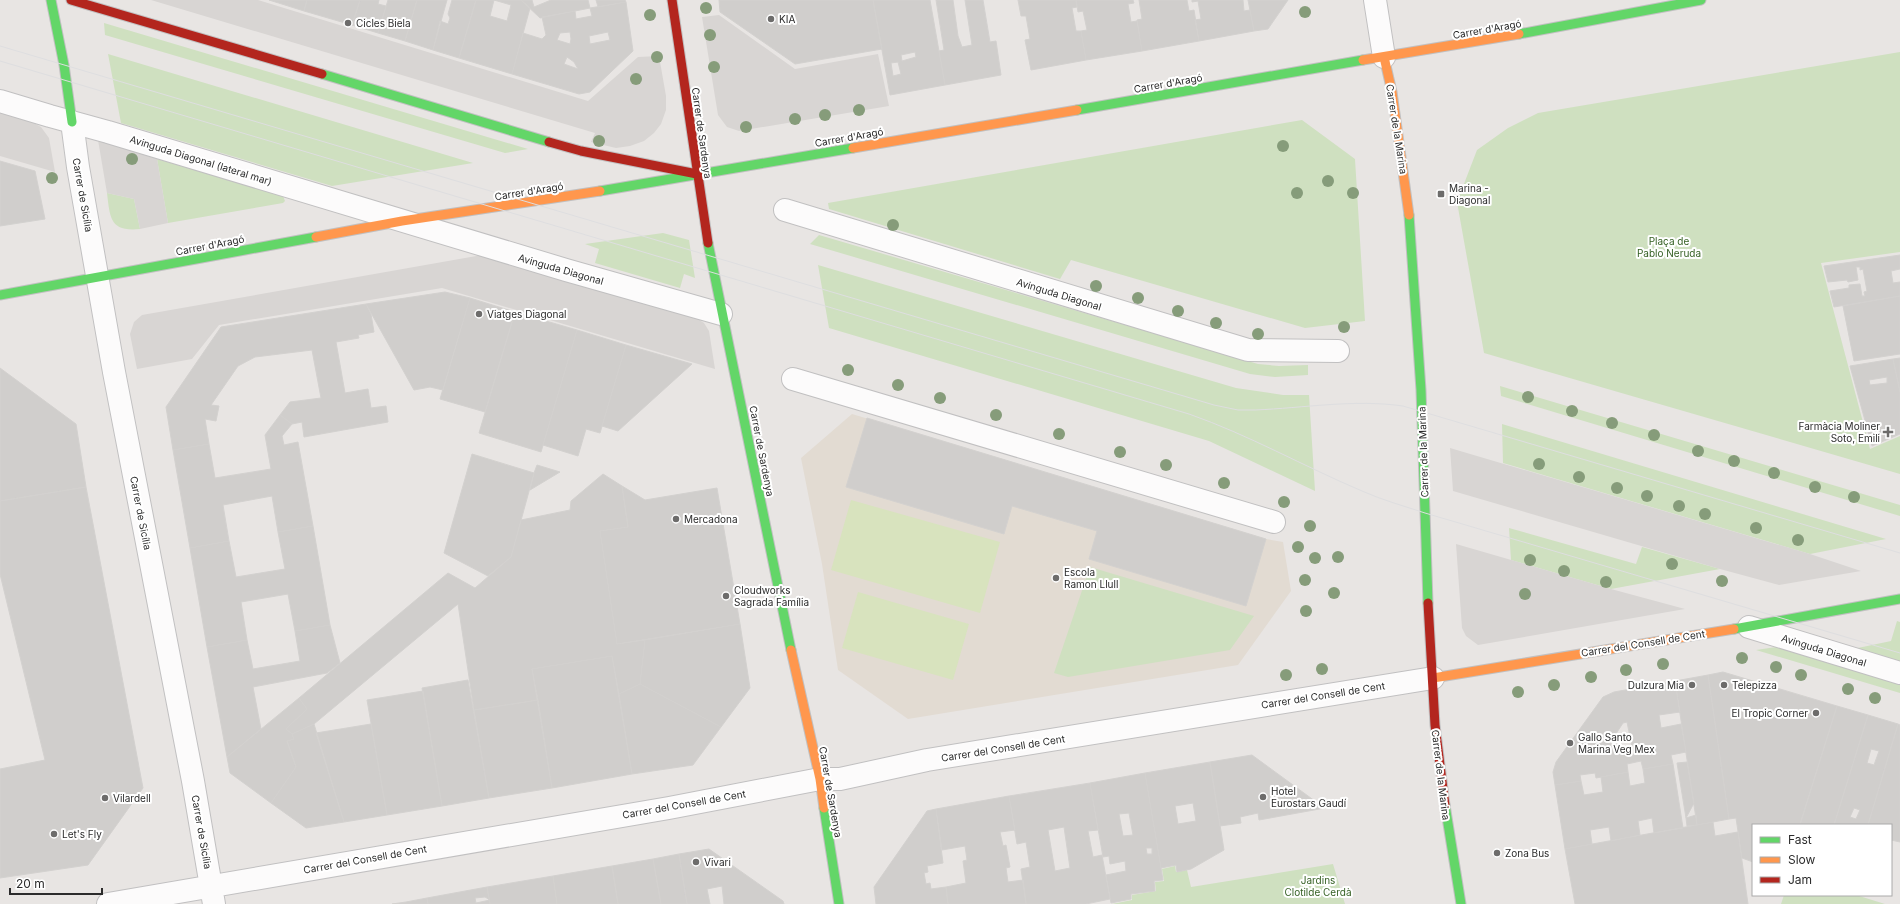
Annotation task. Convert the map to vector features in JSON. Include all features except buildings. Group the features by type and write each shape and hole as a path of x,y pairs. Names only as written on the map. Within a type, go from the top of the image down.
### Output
{"main road":[{"path":"52,0 64,65 72,122"},
{"path":"71,0 581,151 697,174"},
{"name":"Carrer de Sardenya","path":"672,0 703,217 721,314 732,360 794,667 820,779 839,904"},
{"name":"Carrer d'Aragó","path":"0,295 402,221 608,190 1314,68 1520,34 1701,0"},
{"name":"Carrer de la Marina","path":"1384,57 1392,92 1408,202 1421,390 1426,560 1435,725 1444,801 1461,904"},
{"name":"Carrer del Consell de Cent","path":"1433,678 1749,627 1900,599"}],"street":[{"name":"Carrer de la Marina","path":"1375,0 1384,57"},
{"name":"Avinguda Diagonal (lateral mar)","path":"0,100 402,221"},
{"name":"Carrer de Sicília","path":"72,122 78,167 114,372 193,781 212,895"},
{"name":"Avinguda Diagonal","path":"785,210 1248,350 1338,351"},
{"name":"Avinguda Diagonal","path":"402,221 721,314"},
{"path":"793,379 1274,522"},
{"name":"Avinguda Diagonal","path":"1749,627 1900,673"},
{"name":"Carrer del Consell de Cent","path":"108,904 212,895 820,779 840,779 927,760 1433,678"}],"shaded area":[{"path":"151,0 258,0 588,101 638,57 659,56 666,96 666,110 661,124 654,133 644,141 630,146 616,148 591,142 595,133"},
{"path":"719,15 795,69 878,54 889,106 739,131 727,127 718,115 702,17"},
{"path":"0,112 30,121 41,127 49,138 55,172 0,156"},
{"path":"98,140 157,159 168,223 140,229 134,199 107,193"},
{"path":"482,255 698,319 704,323 709,331 715,369 442,288 219,325 192,359 137,369 130,334 134,322 142,315"},
{"name":"Escola Ramon Llull","path":"852,414 1266,539 1283,542 1291,591 1238,665 908,719 838,670 822,564 801,458"},
{"path":"1450,448 1810,554 1861,571 1779,585 1453,491"},
{"path":"1456,544 1685,609 1478,645 1466,636 1462,628"}],"green space":[{"path":"104,23 528,149 505,153 105,35"},
{"name":"Plaça de Pablo Neruda","path":"1900,52 1900,252 1821,263 1870,449 1900,436 1900,474 1484,353 1457,202 1477,150 1508,128 1538,113"},
{"path":"108,54 473,163 332,186 121,123"},
{"path":"1302,120 1355,159 1365,321 1305,328 1071,260 1060,279 829,209 828,203"},
{"path":"157,159 283,196 285,201 283,203 168,223"},
{"path":"107,193 134,199 140,229 123,228 117,226 113,222 109,210"},
{"path":"663,233 689,240 695,278 684,274 680,288 595,263 599,249 585,244"},
{"path":"819,235 1258,364 1279,366 1308,365 1308,375 1275,377 1250,374 810,244"},
{"path":"818,265 1236,388 1283,395 1309,395 1315,491 1209,441 829,328"},
{"path":"1500,386 1900,505 1900,516 1501,396"},
{"path":"1502,424 1886,539 1810,554 1503,463"},
{"path":"851,500 1000,542 980,613 831,570"},
{"path":"1509,528 1636,564 1642,547 1720,569 1611,589 1511,560"},
{"path":"1090,567 1254,616 1230,650 1068,677 1054,673"},
{"path":"858,592 969,624 953,680 842,648"},
{"path":"1897,621 1900,622 1900,663 1853,649 1891,641"},
{"path":"1776,647 1900,684 1900,693 1756,650"},
{"name":"Jardins Clotilde Cerdà","path":"1333,864 1345,904 1112,904 1132,900 1132,895 1156,891 1155,882 1164,881 1162,869 1175,866 1176,872 1187,870 1191,887"},
{"path":"1784,896 1859,896 1885,904 1781,904"}],"tram line":[{"path":"0,46 1214,405 1238,410 1366,403 1403,406 1900,553"},
{"path":"0,61 1189,414 1233,431 1362,491 1393,503 1900,653"}],"traffic: fast":[{"path":"51,0 64,65 72,122"},
{"path":"1519,34 1701,0"},
{"path":"1077,110 1363,60"},
{"path":"322,74 549,142"},
{"path":"600,191 853,148"},
{"path":"1409,215 1421,390 1428,603"},
{"path":"0,295 316,237"},
{"path":"708,243 791,650"},
{"path":"1734,629 1900,599"},
{"path":"1445,805 1461,904"},
{"path":"824,808 839,904"}],"traffic: slow":[{"path":"1363,60 1519,34"},
{"path":"1384,57 1392,92 1409,215"},
{"path":"853,148 1077,110"},
{"path":"316,237 402,221 600,191"},
{"path":"1433,678 1734,629"},
{"path":"791,650 820,779 824,808"}],"traffic: jam":[{"path":"71,0 322,74"},
{"path":"672,0 708,243"},
{"path":"549,142 581,151 697,174"},
{"path":"1428,603 1435,725 1445,805"}],"place":[{"name":"KIA","path":"771,19"},
{"name":"Cicles Biela","path":"348,23"},
{"name":"Marina - Diagonal","path":"1441,194"},
{"name":"Viatges Diagonal","path":"479,314"},
{"name":"Farmàcia Moliner Soto, Emili","path":"1888,432"},
{"name":"Mercadona","path":"676,519"},
{"name":"Escola Ramon Llull","path":"1056,578"},
{"name":"Cloudworks Sagrada Família","path":"726,596"},
{"name":"Dulzura Mia","path":"1692,685"},
{"name":"Telepizza","path":"1724,685"},
{"name":"El Tropic Corner","path":"1816,713"},
{"name":"Gallo Santo Marina Veg Mex","path":"1570,743"},
{"name":"Hotel Eurostars Gaudí","path":"1263,797"},
{"name":"Vilardell","path":"105,798"},
{"name":"Let's Fly","path":"54,834"},
{"name":"Zona Bus","path":"1497,853"},
{"name":"Vivari","path":"696,862"}]}
